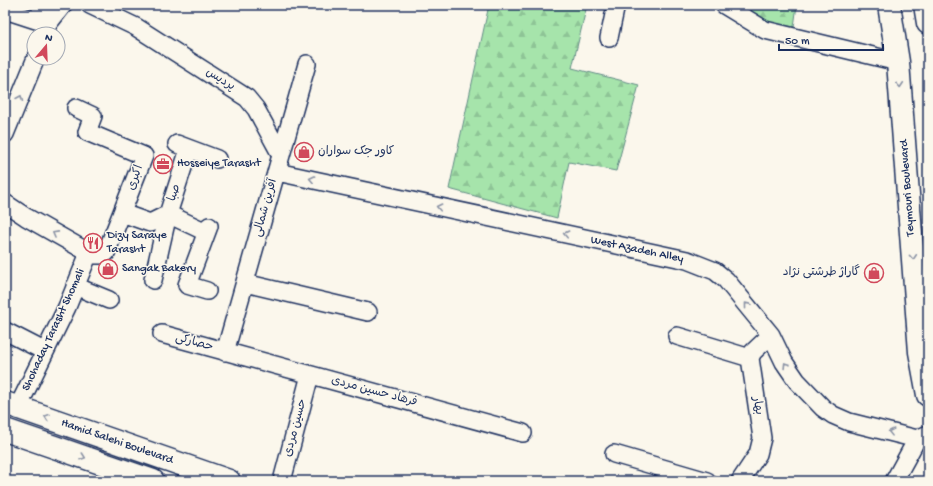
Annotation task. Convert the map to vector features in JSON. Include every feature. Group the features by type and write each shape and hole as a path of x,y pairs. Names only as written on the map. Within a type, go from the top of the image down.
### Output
{"main road":[{"name":"Teymouri Boulevard","path":"889,5 898,62 920,352 928,395"},
{"path":"925,5 928,23"},
{"path":"5,431 11,405"},
{"name":"Hamid Salehi Boulevard","path":"11,405 229,481"},
{"name":"Hamid Salehi Boulevard","path":"5,431 153,481"}],"street":[{"path":"40,5 45,26"},
{"path":"48,26 63,5"},
{"name":"پردیس","path":"90,5 136,27 248,98 256,109 282,155"},
{"path":"609,38 616,5"},
{"path":"724,5 765,30 898,62"},
{"path":"5,10 40,26"},
{"name":"آفرین شمالی","path":"225,352 307,64"},
{"path":"5,134 33,66"},
{"name":"اکبری","path":"76,108 94,116 87,132 144,156 106,253 98,256 89,253"},
{"name":"صبا","path":"153,280 183,147 217,159"},
{"name":"West Azadeh Alley","path":"277,172 692,262 715,271 726,280 771,335 784,362 796,382 823,408 833,415 849,422 923,436"},
{"path":"5,203 48,230 89,253"},
{"path":"122,214 150,224 168,214 208,229 187,284 207,291"},
{"name":"Shohaday Tarasht Shomali","path":"11,405 44,351 89,253"},
{"path":"245,283 368,312"},
{"path":"75,286 109,300"},
{"path":"5,331 44,351"},
{"name":"حصارکی","path":"162,334 225,352"},
{"path":"677,336 750,358 753,352 771,335"},
{"name":"فرهاد حسین مردی","path":"225,352 523,433"},
{"name":"بهار","path":"740,481 758,454 762,438 750,358"},
{"name":"حسین مردی","path":"282,481 310,375"},
{"path":"894,481 923,436"},
{"path":"614,454 707,481"}],"green space":[{"path":"489,5 587,5 572,68 639,85 616,171 569,162 557,218 449,189"},
{"path":"738,5 797,5 794,27 765,22"}],"place":[{"name":"کاور جک سواران","path":"304,152"},
{"name":"Hosseiye Tarasht","path":"163,164"},
{"name":"Dizy Saraye Tarasht","path":"93,243"},
{"name":"Sangak Bakery","path":"108,269"},
{"name":"گاراژ طرشتی نژاد","path":"874,273"}]}
